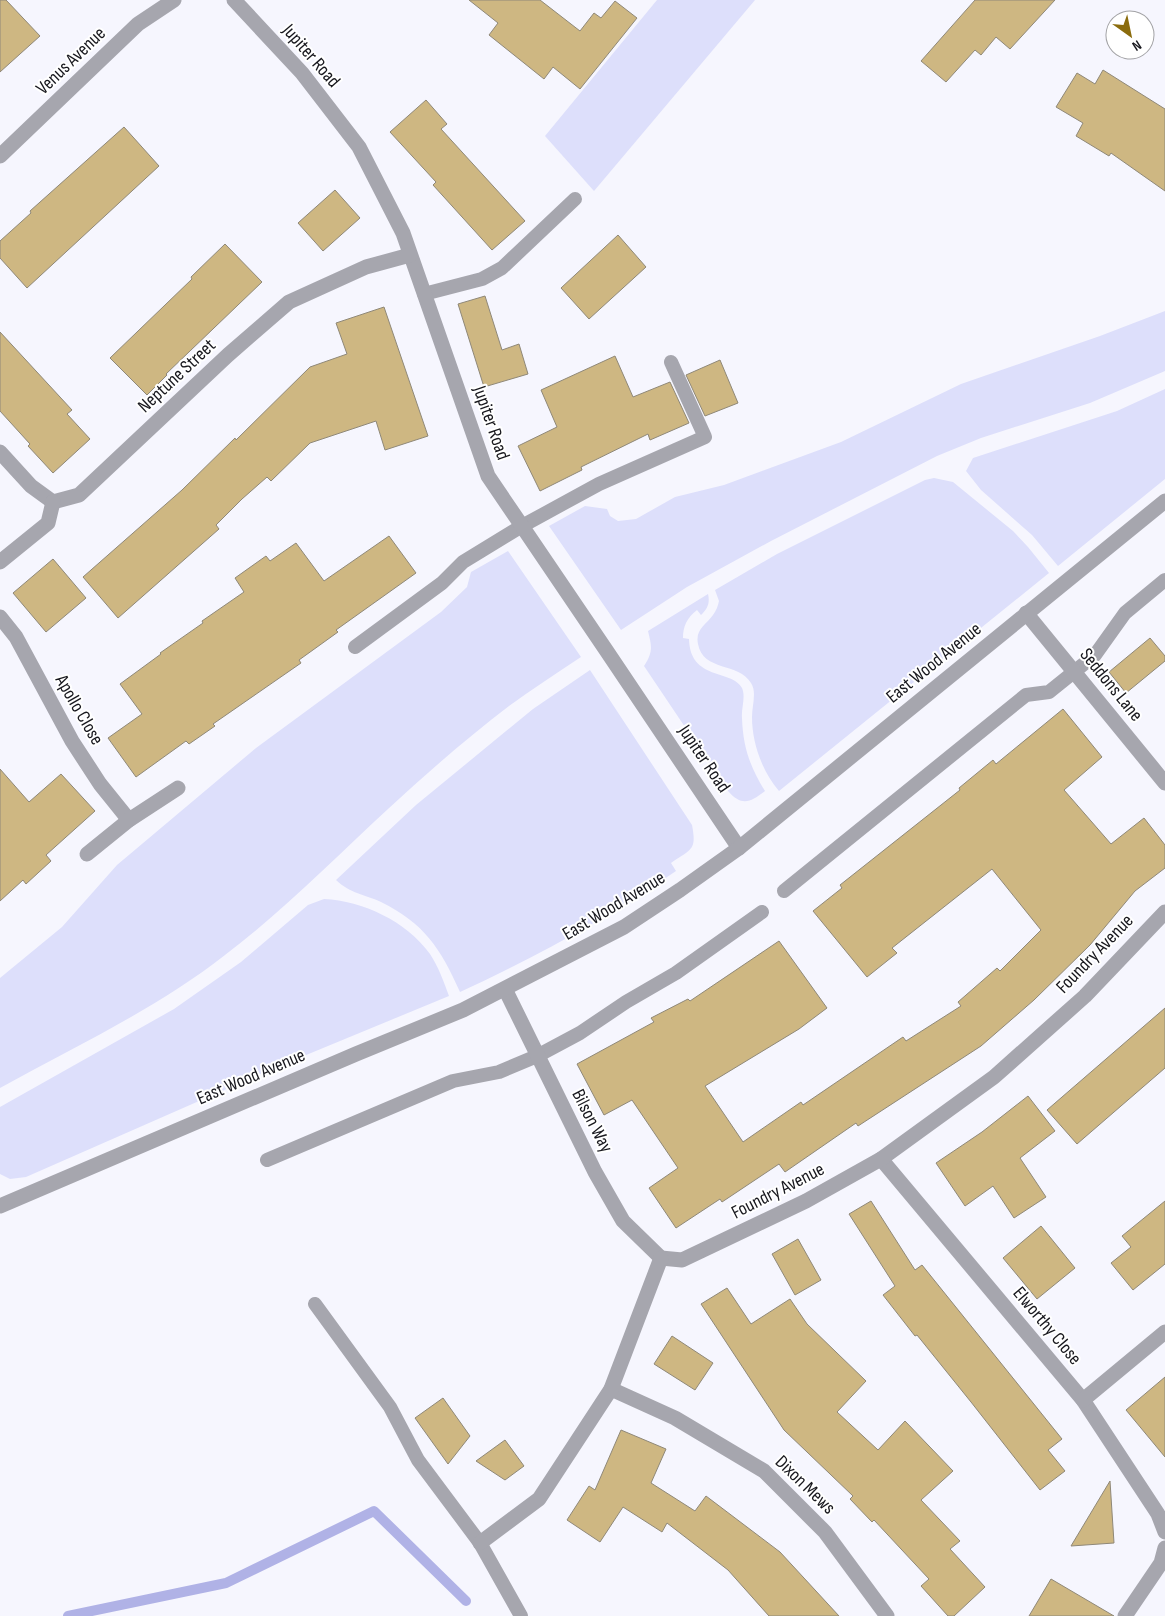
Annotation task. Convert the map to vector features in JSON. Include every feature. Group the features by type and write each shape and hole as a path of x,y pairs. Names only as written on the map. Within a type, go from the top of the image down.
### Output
{"street":[{"name":"Venus Avenue","path":"0,156 138,24 174,0"},
{"name":"Jupiter Road","path":"234,0 302,73 359,147 403,232 488,476 739,848"},
{"name":"Neptune Street","path":"53,502 79,495 228,355 289,302 366,267 410,255"},
{"path":"0,452 31,486 53,502 48,523 0,562"},
{"name":"East Wood Avenue","path":"0,1206 464,1010 624,926 680,890 739,848 1165,501"},
{"name":"Seddons Lane","path":"1026,613 1165,784"},
{"name":"Apollo Close","path":"0,617 16,637 72,741 100,784 129,820"},
{"path":"87,854 129,820 178,788"},
{"name":"Foundry Avenue","path":"660,1258 682,1260 806,1201 881,1159 994,1077 1085,996 1165,912"},
{"name":"Bilson Way","path":"505,989 595,1172 623,1221 660,1258"},
{"name":"Elworthy Close","path":"881,1159 1083,1400 1158,1514 1165,1532"},
{"path":"480,1543 538,1499 612,1389 660,1258"},
{"path":"1083,1400 1165,1332"},
{"name":"Dixon Mews","path":"612,1389 675,1418 764,1471 825,1532 887,1616"},
{"path":"1125,1616 1161,1563 1165,1548"}],"lane":[{"path":"424,294 482,279 502,268 575,199"},
{"path":"355,647 442,583 462,562 522,526 599,484 705,437 671,362"},
{"path":"784,892 1026,696 1049,692 1094,655 1125,613 1165,580"},
{"path":"267,1160 453,1082 499,1072 537,1056 580,1033 626,1002 676,973 762,912"},
{"path":"315,1304 390,1407 418,1460 480,1543 521,1616"}],"shaded area":[{"path":"657,0 755,0 594,191 545,136"},
{"path":"1165,311 1165,371 1090,403 981,438 937,456 771,541 687,587 621,630 549,526 585,506 607,509 610,516 618,521 636,519 675,497 724,485 841,442 961,384 1100,336"},
{"path":"1165,389 1165,479 1058,566 1032,535 981,490 966,471 973,458 1117,411"},
{"path":"934,478 953,482 1013,531 1049,573 779,791 763,766 756,747 752,727 754,691 751,683 738,672 707,659 701,653 698,644 697,639 700,631 713,615 718,605 719,601 715,590 777,554 925,480"},
{"path":"508,551 581,657 509,706 463,743 432,769 288,903 225,955 144,1010 0,1088 0,978 62,927 117,865 256,748 441,612 467,587 471,572"},
{"path":"708,594 709,603 707,608 701,615 697,610 686,622 683,638 689,639 691,652 696,662 712,672 730,678 742,688 744,695 742,714 746,748 751,765 765,791 755,798 746,801 738,799 728,791 644,666 651,649 648,631"},
{"path":"590,670 692,825 693,845 688,852 671,863 676,871 624,905 571,936 460,992 438,950 420,928 396,910 352,891 336,880 416,805 533,709"},
{"path":"324,899 354,904 368,909 383,915 409,932 430,954 449,996 265,1072 26,1177 10,1179 0,1174 0,1107 174,1009 241,962 308,905"}],"building":[{"path":"0,0 6,0 40,36 0,72"},
{"path":"469,0 540,0 580,31 594,13 601,18 615,1 637,18 580,89 553,67 544,79 489,35 498,23"},
{"path":"975,0 1055,0 1010,49 996,37 981,55 975,50 946,82 921,61"},
{"path":"1103,70 1165,109 1165,191 1111,153 1109,156 1076,136 1083,123 1056,107 1077,73 1095,84"},
{"path":"426,100 447,124 441,129 525,221 492,250 433,185 436,182 390,132"},
{"path":"124,127 159,166 27,288 0,258 0,241 31,213 30,211"},
{"path":"335,190 360,218 323,251 298,223"},
{"path":"618,235 646,267 589,319 561,288"},
{"path":"225,244 262,282 166,374 147,395 110,358 192,279 191,277"},
{"path":"485,296 502,350 519,344 528,374 484,387 458,304"},
{"path":"384,307 428,436 385,450 376,421 310,443 271,481 267,477 242,499 216,525 219,529 118,618 83,577 182,490 310,367 347,354 336,323"},
{"path":"0,332 72,410 67,414 90,439 53,473 0,411"},
{"path":"615,356 633,397 670,382 689,423 650,440 648,434 581,467 582,470 540,491 518,446 557,427 541,390"},
{"path":"720,360 738,403 705,416 686,375"},
{"path":"389,536 416,573 336,630 338,632 299,660 301,663 213,724 215,726 189,744 186,741 136,777 108,738 142,714 120,684 203,623 202,621 244,592 235,578 266,556 270,561 296,543 324,581"},
{"path":"53,559 86,598 46,632 13,593"},
{"path":"1150,638 1165,656 1165,661 1126,693 1109,672"},
{"path":"1063,709 1102,757 1064,790 1111,844 1144,818 1165,845 1165,868 1135,891 1090,945 1034,1000 981,1046 858,1126 856,1123 785,1172 779,1164 722,1202 720,1199 676,1228 649,1188 678,1168 632,1100 604,1115 577,1064 654,1022 651,1018 688,999 690,1001 779,941 827,1008 799,1029 705,1086 743,1142 801,1102 803,1105 903,1037 906,1041 961,1006 958,1002 997,968 1000,971 1041,930 992,869 892,948 897,953 867,977 813,911 842,888 840,885 960,790 959,788 993,760 996,764"},
{"path":"0,769 29,802 61,774 95,811 46,855 51,861 26,884 23,880 0,901"},
{"path":"1165,1008 1165,1068 1077,1144 1047,1110"},
{"path":"1028,1096 1055,1131 1020,1158 1046,1197 1014,1218 993,1186 965,1206 936,1163 982,1132"},
{"path":"871,1201 915,1270 922,1265 1062,1439 1048,1450 1065,1471 1040,1490 883,1295 895,1286 849,1214"},
{"path":"1165,1201 1165,1264 1133,1290 1111,1263 1131,1247 1122,1236"},
{"path":"1041,1226 1075,1268 1037,1299 1003,1258"},
{"path":"798,1239 821,1280 795,1295 772,1254"},
{"path":"727,1288 751,1324 790,1299 807,1324 866,1381 837,1412 878,1450 905,1421 953,1471 921,1500 960,1541 950,1549 985,1587 954,1616 948,1616 921,1586 929,1579 874,1520 872,1522 850,1499 853,1496 784,1430 701,1304"},
{"path":"672,1336 713,1363 695,1390 654,1364"},
{"path":"1165,1377 1165,1457 1126,1410"},
{"path":"443,1398 470,1436 448,1464 415,1418"},
{"path":"621,1430 666,1449 651,1483 695,1511 706,1496 780,1552 839,1616 769,1616 728,1570 667,1523 662,1532 623,1507 600,1542 567,1520 589,1486 595,1490"},
{"path":"505,1440 524,1466 505,1480 476,1461"},
{"path":"1110,1481 1114,1543 1071,1546"},
{"path":"1051,1579 1114,1616 1029,1616"}],"waterway":[{"path":"68,1616 226,1583 374,1511 466,1601"}]}
